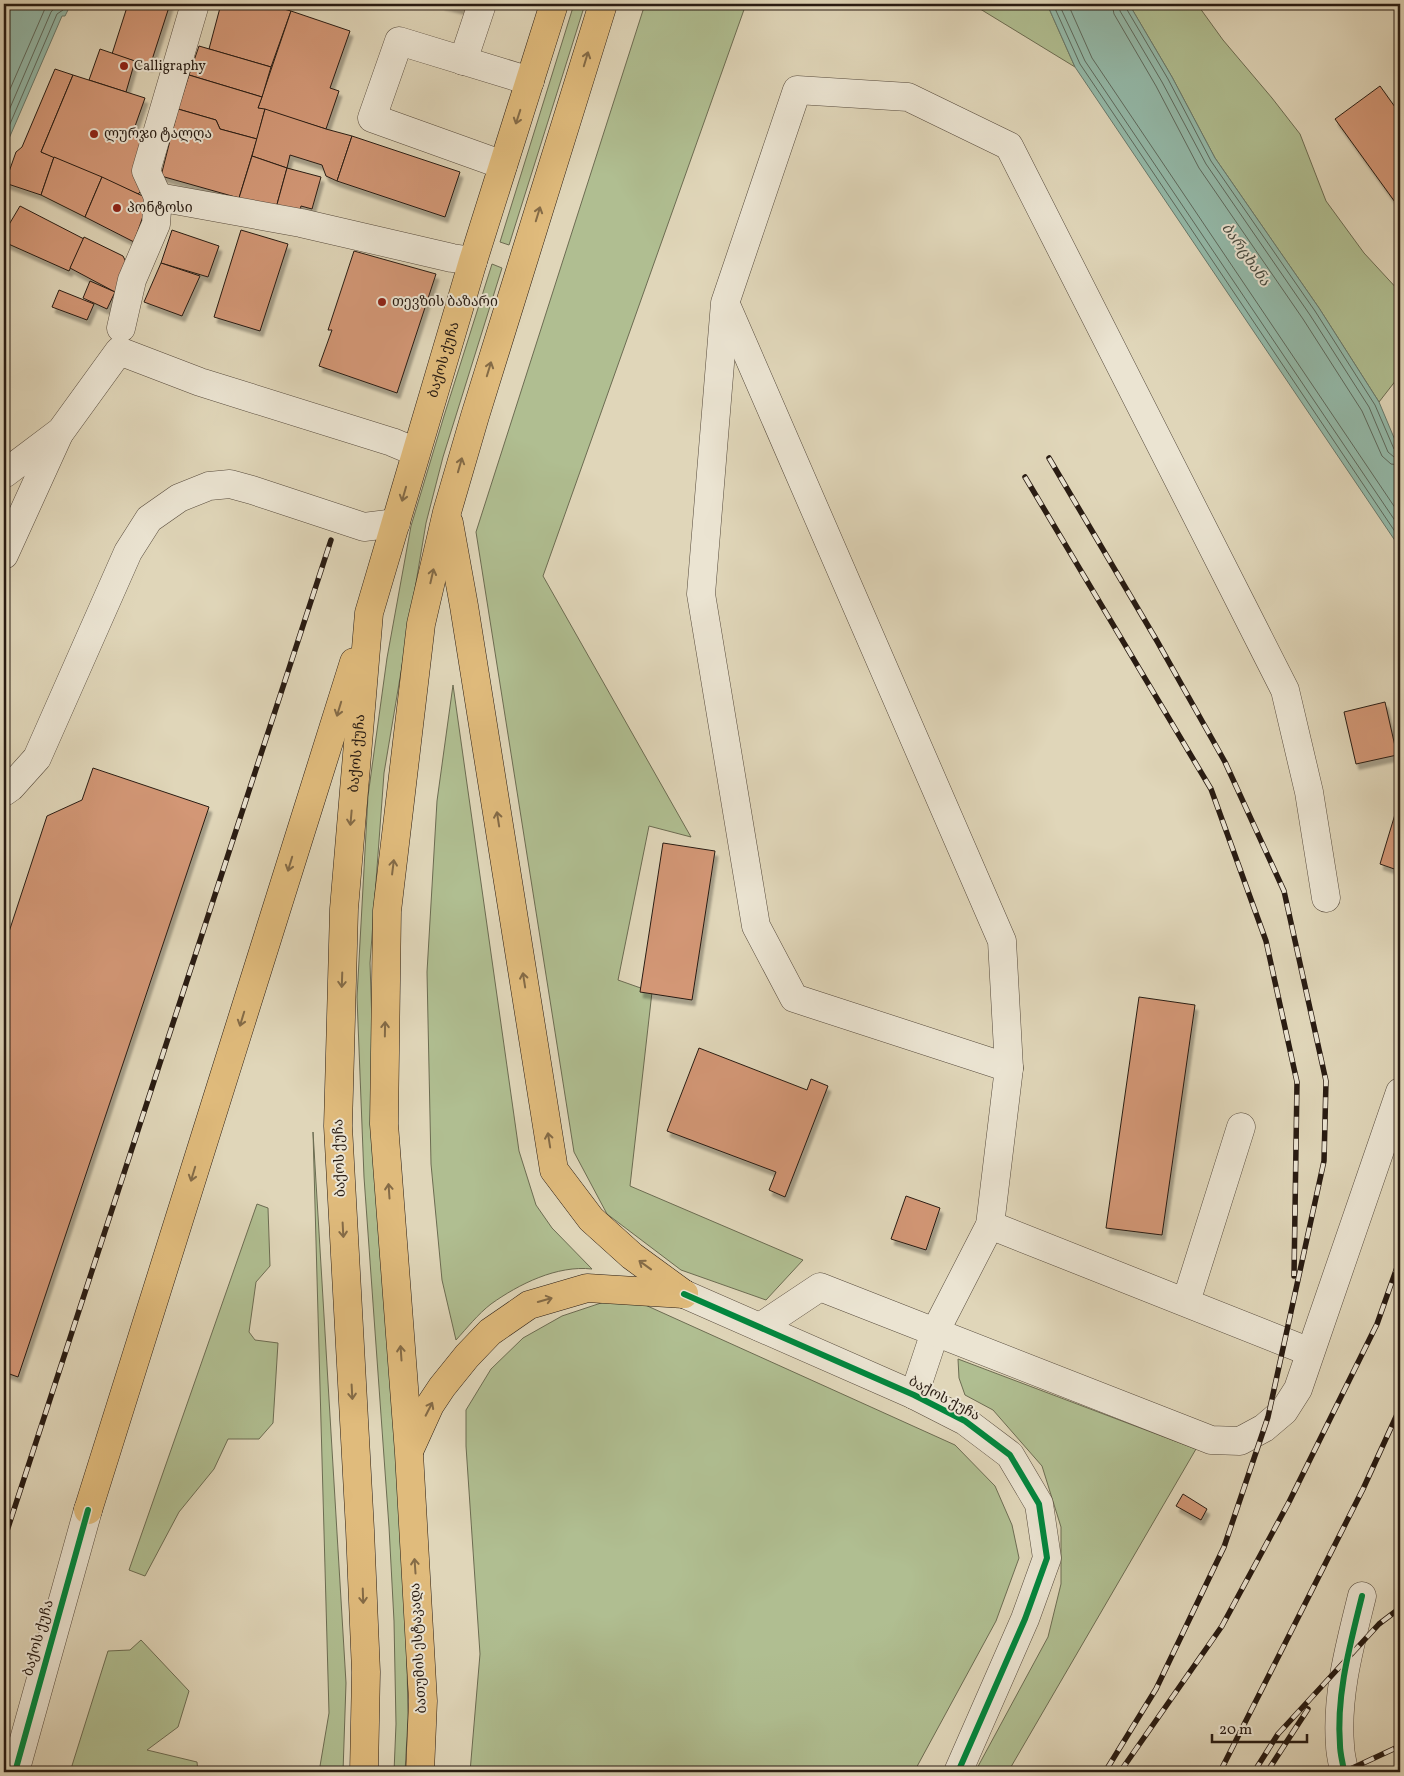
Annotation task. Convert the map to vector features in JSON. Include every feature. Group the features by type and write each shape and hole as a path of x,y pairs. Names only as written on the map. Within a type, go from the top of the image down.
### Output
{"main road":[{"name":"ბაქოს ქუჩა","path":"364,1772 366,1672 338,1126 344,909 369,612 473,260 554,4"},
{"path":"409,1453 384,1124 387,910 421,624 447,512 475,416 603,4"},
{"path":"447,512 466,616 554,1170 591,1219 632,1256 684,1294"},
{"path":"88,1510 369,612"},
{"path":"409,1453 430,1405 467,1356 490,1332 529,1305 587,1288 684,1294"},
{"name":"ბათუმის ესტაკადა","path":"409,1453 423,1701 420,1772"}],"street":[{"path":"121,328 132,280 156,224 158,197 146,171 195,4"},
{"path":"463,61 482,4"},
{"path":"503,165 372,118 399,41 530,81"},
{"path":"1009,1068 794,998 756,926 701,594 725,303 797,90 908,98 1009,146 1285,690 1309,792 1326,898"},
{"path":"158,197 301,222 452,258 473,260"},
{"path":"725,303 1002,941 1009,1068 990,1224 935,1332 914,1395"},
{"path":"4,555 60,431 119,351 200,382 392,442 416,452"},
{"path":"4,474 60,431"},
{"path":"4,792 11,788 38,758 128,552 149,519 179,498 209,486 230,484 364,527 396,523"},
{"path":"760,1327 820,1287 1211,1440 1240,1441 1264,1428 1284,1411 1298,1389 1400,1092"},
{"path":"1186,1302 1241,1126"},
{"path":"990,1224 1310,1352"},
{"name":"ბაქოს ქუჩა","path":"684,1294 914,1395 965,1421 1010,1454 1039,1504 1047,1558 1025,1619 958,1772"},
{"name":"ბაქოს ქუჩა","path":"15,1772 88,1510"},
{"path":"1344,1772 1340,1747 1340,1710 1346,1659 1362,1596"}],"shaded area":[{"path":"574,4 585,4 509,245 500,242"},
{"path":"645,4 746,4 543,576 691,837 649,826 618,980 652,992 630,1186 803,1260 766,1300 681,1270 607,1214 574,1152 476,532"},
{"path":"972,4 1047,4 1075,67"},
{"path":"1129,4 1197,4 1223,40 1300,134 1326,201 1364,253 1400,292 1400,375 1379,402 1319,308 1215,158 1172,77"},
{"path":"492,264 502,268 443,457 426,523 384,773 370,963 375,1114 406,1608 408,1718 405,1772 394,1772 396,1724 394,1621 364,1177 357,997 368,796 387,658 411,526"},
{"path":"453,685 519,1151 536,1205 552,1228 592,1269 565,1270 526,1283 486,1308 456,1340 442,1280 431,1164 427,972 437,801"},
{"path":"313,1132 346,1683 343,1772 319,1772 329,1713"},
{"path":"257,1204 268,1208 270,1266 256,1282 249,1332 255,1340 278,1343 273,1423 259,1439 228,1439 214,1469 179,1512 145,1576 129,1570"},
{"path":"610,1300 643,1304 955,1445 995,1486 1012,1525 1019,1558 996,1621 914,1772 470,1772 480,1654 466,1446 466,1410 491,1369 523,1338 562,1316"},
{"path":"958,1359 1196,1449 1008,1772 975,1772 1048,1637 1061,1584 1061,1527 1042,1466 993,1410 965,1395 959,1378"},
{"path":"141,1640 189,1691 178,1727 147,1750 197,1762 198,1772 70,1772 108,1651 130,1650"}],"water":[{"path":"4,4 66,4 70,6 65,16 62,16 4,150"},
{"name":"ბარცხანა","path":"1047,4 1129,4 1172,77 1215,158 1319,308 1379,402 1400,452 1400,548 1075,67"}],"building":[{"path":"128,4 170,4 150,66 112,54"},
{"path":"221,4 266,4 291,11 271,67 209,49"},
{"path":"442,4 468,4 466,10"},
{"path":"291,11 350,31 330,88 339,91 326,129 258,108"},
{"path":"199,46 271,67 262,97 189,75"},
{"path":"100,49 135,61 126,92 89,80"},
{"path":"55,69 73,75 41,152 54,157 41,195 5,183 16,152 22,147"},
{"name":"ლურჯი ტალღა","path":"73,75 145,98 133,132 145,136 143,189 138,194 41,152"},
{"path":"189,75 262,97 258,108 265,109 257,139 220,129 216,120 178,109"},
{"path":"1380,86 1400,114 1400,209 1335,119"},
{"path":"178,109 216,120 220,129 257,139 239,198 161,176"},
{"path":"265,109 352,136 337,181 326,176 322,165 290,155 287,168 252,156"},
{"path":"352,136 460,172 445,217 337,181"},
{"path":"252,156 287,168 276,208 239,198"},
{"path":"54,157 102,177 85,217 41,195"},
{"path":"287,168 321,177 312,209 301,206 299,215 276,208"},
{"name":"პონტოსი","path":"102,177 149,199 134,242 85,217"},
{"path":"20,206 84,239 69,271 4,242 4,233"},
{"path":"172,230 219,246 208,277 161,263"},
{"path":"241,230 288,244 260,331 214,317"},
{"path":"84,237 123,256 127,264 115,292 70,268"},
{"name":"თევზის ბაზარი","path":"354,251 436,274 397,393 319,366 332,330 328,330"},
{"path":"161,263 200,276 182,316 144,302"},
{"path":"90,281 115,292 107,309 83,298"},
{"path":"59,290 94,304 87,320 52,307"},
{"path":"1385,702 1397,755 1356,764 1344,712"},
{"path":"93,768 209,807 18,1377 4,1372 4,947 47,816 82,800"},
{"path":"1396,811 1400,813 1400,871 1380,864"},
{"path":"663,843 715,851 692,1000 640,992"},
{"path":"1139,997 1195,1005 1162,1235 1106,1228"},
{"path":"699,1048 807,1090 811,1079 828,1086 785,1197 769,1190 776,1172 667,1131"},
{"path":"906,1196 940,1208 926,1250 891,1239"},
{"path":"1183,1494 1207,1509 1201,1520 1176,1506"}],"railway":[{"path":"1049,458 1157,641 1225,762 1284,891 1326,1081 1324,1161 1268,1417 1224,1547 1156,1689 1105,1772"},
{"path":"1025,477 1211,789 1266,941 1297,1082 1294,1276"},
{"path":"4,1540 331,540"},
{"path":"1120,1772 1222,1626 1289,1502 1377,1324 1400,1259"},
{"path":"1220,1772 1363,1489 1400,1408"},
{"path":"1254,1772 1278,1734 1379,1624 1400,1608"},
{"path":"1267,1772 1308,1709"},
{"path":"1344,1772 1400,1746"}],"cycle path":[{"path":"684,1294 914,1395 965,1421 1010,1455 1039,1504 1047,1558 1025,1619 958,1772"},
{"path":"15,1772 88,1510"},
{"path":"1344,1772 1340,1748 1340,1708 1345,1670 1362,1596"}],"place":[{"name":"Calligraphy","path":"124,66"},
{"name":"ლურჯი ტალღა","path":"94,134"},
{"name":"პონტოსი","path":"117,208"},
{"name":"თევზის ბაზარი","path":"382,302"}]}
